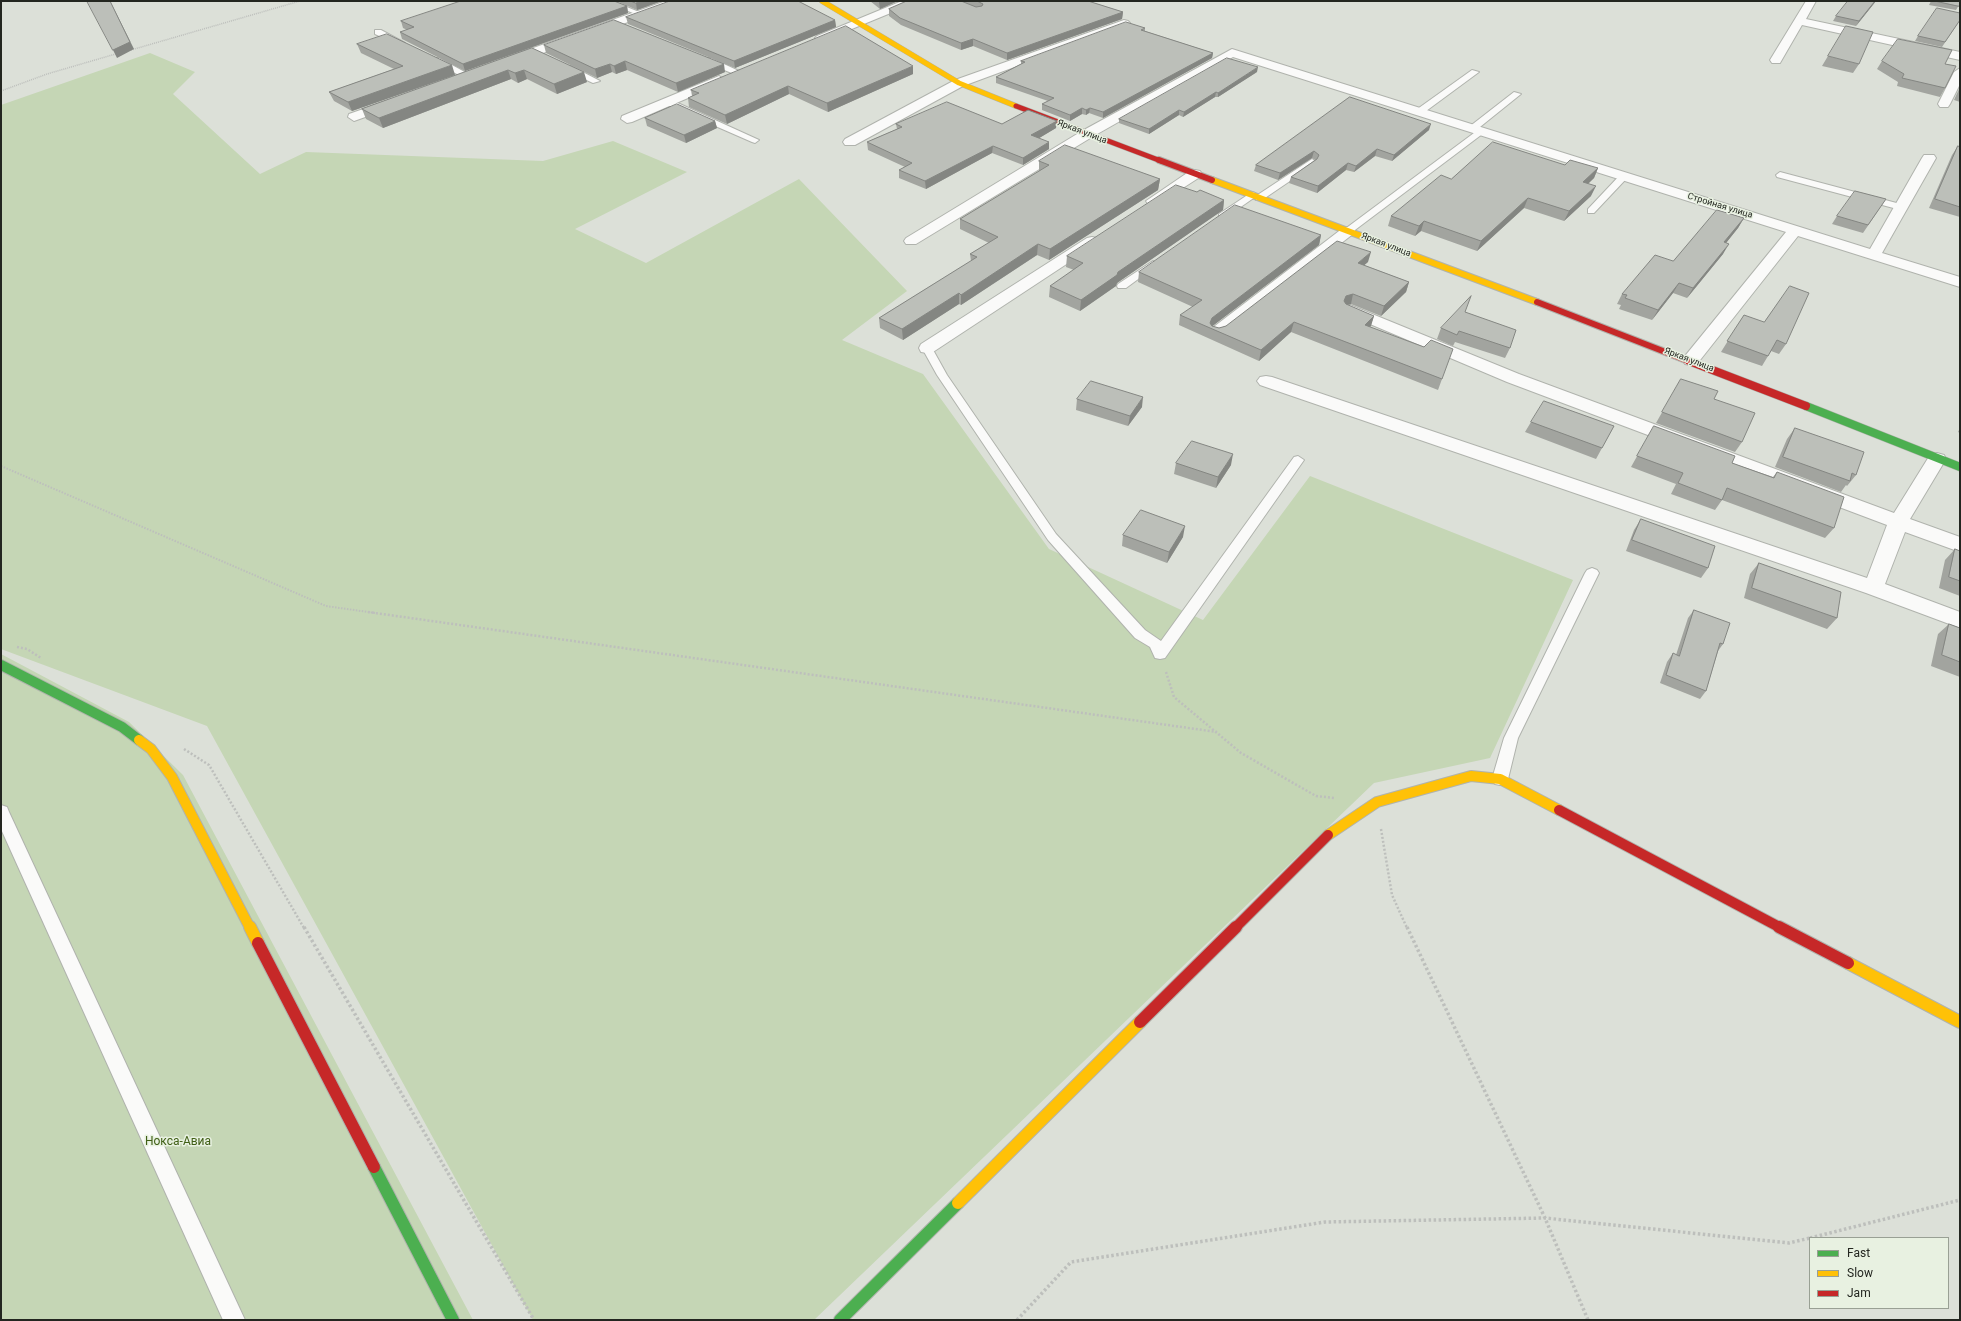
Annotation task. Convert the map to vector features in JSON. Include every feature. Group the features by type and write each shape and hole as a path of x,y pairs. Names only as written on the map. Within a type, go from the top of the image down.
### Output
{"street":[{"path":"497,65 676,1"},
{"name":"Яркая улица","path":"822,1 959,83 1087,134 1348,230 1691,360 1960,467"},
{"path":"808,43 911,1"},
{"path":"1776,60 1811,1"},
{"path":"1799,21 1960,56"},
{"path":"850,142 959,83 1124,22"},
{"name":"Стройная улица","path":"911,241 1087,134 1232,53 1960,282"},
{"path":"628,119 752,66"},
{"path":"454,81 482,70"},
{"path":"1944,104 1960,72"},
{"path":"354,117 404,99"},
{"path":"1874,254 1929,158"},
{"path":"1143,208 1196,174"},
{"path":"1217,332 1348,230"},
{"path":"1691,360 1796,230"},
{"path":"927,348 1104,233"},
{"path":"1350,310 1513,378 1960,545"},
{"path":"1266,381 1873,588 1960,620"},
{"path":"1873,588 1898,523 1937,459"},
{"path":"1,665 122,727 151,749 172,777 453,1320"},
{"path":"840,1320 1330,833 1377,802 1471,776 1500,779 1960,1022"}],"lane":[{"path":"606,1 640,14"},
{"path":"615,23 629,29"},
{"path":"378,32 405,46"},
{"path":"533,52 547,59"},
{"path":"426,56 468,76"},
{"path":"701,58 737,72"},
{"path":"561,65 596,81"},
{"path":"1419,112 1475,72"},
{"path":"1348,230 1476,130 1517,94"},
{"path":"668,102 755,140"},
{"path":"1213,222 1312,162"},
{"path":"1780,175 1901,207"},
{"path":"1591,211 1624,176"},
{"path":"1122,286 1161,259"},
{"path":"927,348 942,375 1052,537 1140,634 1156,644 1160,654"},
{"path":"1160,654 1298,460"},
{"path":"1500,779 1511,738 1592,573"},
{"path":"1,812 234,1320"}],"path":[{"path":"131,50 300,1"},
{"path":"1,91 47,74 124,52"},
{"path":"1,466 326,606 1216,732"},
{"path":"14,646 27,649 46,662"},
{"path":"1160,654 1174,697 1241,753 1316,796 1339,798"},
{"path":"183,748 209,765 534,1320"},
{"path":"1377,802 1392,895 1545,1218 1588,1320"},
{"path":"1814,1237 1960,1200"},
{"path":"1017,1320 1071,1262 1324,1222 1545,1218 1789,1244 1809,1238"}],"green space":[{"path":"150,53 195,72 173,94 260,174 306,152 543,161 613,141 687,172 575,229 646,263 799,179 907,291 842,340 923,374 1049,549 1203,620 1310,476 1573,580 1490,758 1374,783 814,1320 533,1320 207,726 1,649 1,105"},
{"name":"Нокса-Авиа","path":"1,654 129,722 183,775 473,1320 1,1320"}],"building":[{"path":"87,1 110,1 130,42 113,50"},
{"path":"461,1 614,1 627,6 463,64 400,32 414,27 401,21"},
{"path":"670,1 798,1 835,20 734,61 626,17"},
{"path":"907,1 961,1 976,7 982,6 983,4 977,1 1088,1 1123,12 1007,53 973,39 961,43 900,18 889,9"},
{"path":"1848,1 1875,1 1859,21 1836,16"},
{"path":"1935,1 1960,1 1960,3 1959,6"},
{"path":"1937,8 1960,13 1960,20 1945,42 1918,36"},
{"path":"614,20 724,64 676,83 625,61 614,66 610,64 595,69 544,45"},
{"path":"1126,22 1145,28 1141,30 1213,53 1103,112 1090,108 1086,110 1082,108 1070,115 1042,104 1054,98 996,77 1025,62 1021,61"},
{"path":"846,26 913,66 827,103 788,86 725,115 688,98 699,93 691,90"},
{"path":"1846,26 1873,32 1859,64 1828,56"},
{"path":"387,34 452,65 348,102 329,92 403,66 357,44"},
{"path":"1898,39 1952,50 1945,64 1956,66 1945,88 1902,78 1904,74 1882,61"},
{"path":"532,48 584,72 554,84 524,70 515,73 508,70 379,118 362,109"},
{"path":"1227,58 1258,67 1218,93 1216,92 1184,112 1179,110 1149,129 1119,119"},
{"path":"1350,97 1431,124 1394,155 1377,149 1356,166 1348,163 1318,186 1291,177 1317,159 1319,155 1314,151 1280,173 1256,165"},
{"path":"947,102 1002,124 1028,110 1057,121 1031,135 1049,142 1023,158 993,146 925,181 899,170 912,163 867,142 902,127 896,124"},
{"path":"677,104 715,121 684,135 645,118"},
{"path":"1493,142 1565,165 1570,160 1598,168 1583,182 1596,186 1569,211 1528,198 1481,241 1424,221 1419,226 1391,216 1441,175 1451,179"},
{"path":"1065,145 1160,179 1050,249 1038,244 961,295 959,293 902,329 879,318 977,257 970,254 998,237 960,219 1049,165 1039,161"},
{"path":"1958,146 1960,147 1960,207 1935,199"},
{"path":"1176,185 1197,192 1200,190 1224,200 1118,272 1117,275 1081,300 1050,286 1083,263 1067,256"},
{"path":"1855,191 1886,199 1868,225 1837,216"},
{"path":"1235,205 1321,235 1212,318 1210,323 1212,326 1219,328 1226,326 1337,241 1371,252 1358,263 1409,282 1384,306 1353,294 1346,296 1344,301 1346,304 1374,316 1365,325 1424,347 1431,340 1453,349 1442,379 1294,322 1261,350 1180,315 1202,300 1139,272"},
{"path":"1717,210 1744,218 1724,242 1729,244 1693,288 1679,283 1658,310 1625,298 1627,295 1622,294 1655,255 1673,261"},
{"path":"1790,286 1809,293 1786,344 1777,340 1768,356 1727,341 1744,315 1764,322"},
{"path":"1471,296 1465,312 1516,330 1510,348 1459,331 1457,335 1441,328"},
{"path":"1681,379 1718,391 1714,399 1755,413 1742,442 1662,412"},
{"path":"1091,381 1143,397 1130,416 1077,399"},
{"path":"1544,401 1614,426 1602,448 1531,422"},
{"path":"1654,426 1735,456 1732,463 1774,478 1777,472 1844,497 1834,528 1727,488 1722,500 1678,483 1683,473 1637,456"},
{"path":"1795,428 1864,452 1856,475 1852,473 1850,481 1783,457"},
{"path":"1192,441 1233,454 1218,477 1176,463"},
{"path":"1141,510 1185,526 1169,552 1123,535"},
{"path":"1641,519 1715,546 1708,568 1632,540"},
{"path":"1955,549 1960,551 1960,581 1949,577"},
{"path":"1759,563 1841,592 1837,618 1752,588"},
{"path":"1694,610 1730,623 1723,644 1720,643 1706,691 1666,675 1673,653 1679,656"},
{"path":"1949,624 1960,628 1960,662 1942,655"}],"traffic: fast":[{"path":"1806,406 1960,467"},
{"path":"1,665 122,727 139,740"},
{"path":"374,1167 453,1320"},
{"path":"840,1320 958,1203"}],"traffic: slow":[{"path":"822,1 959,83 1016,106"},
{"path":"1212,180 1537,302"},
{"path":"139,740 151,749 172,777 258,943"},
{"path":"1328,835 1377,802 1471,776 1500,779 1559,810"},
{"path":"1848,963 1960,1022"},
{"path":"958,1203 1140,1022"}],"traffic: jam":[{"path":"1016,106 1212,180"},
{"path":"1537,302 1806,406"},
{"path":"1559,810 1848,963"},
{"path":"1140,1022 1328,835"},
{"path":"258,943 374,1167"}]}
